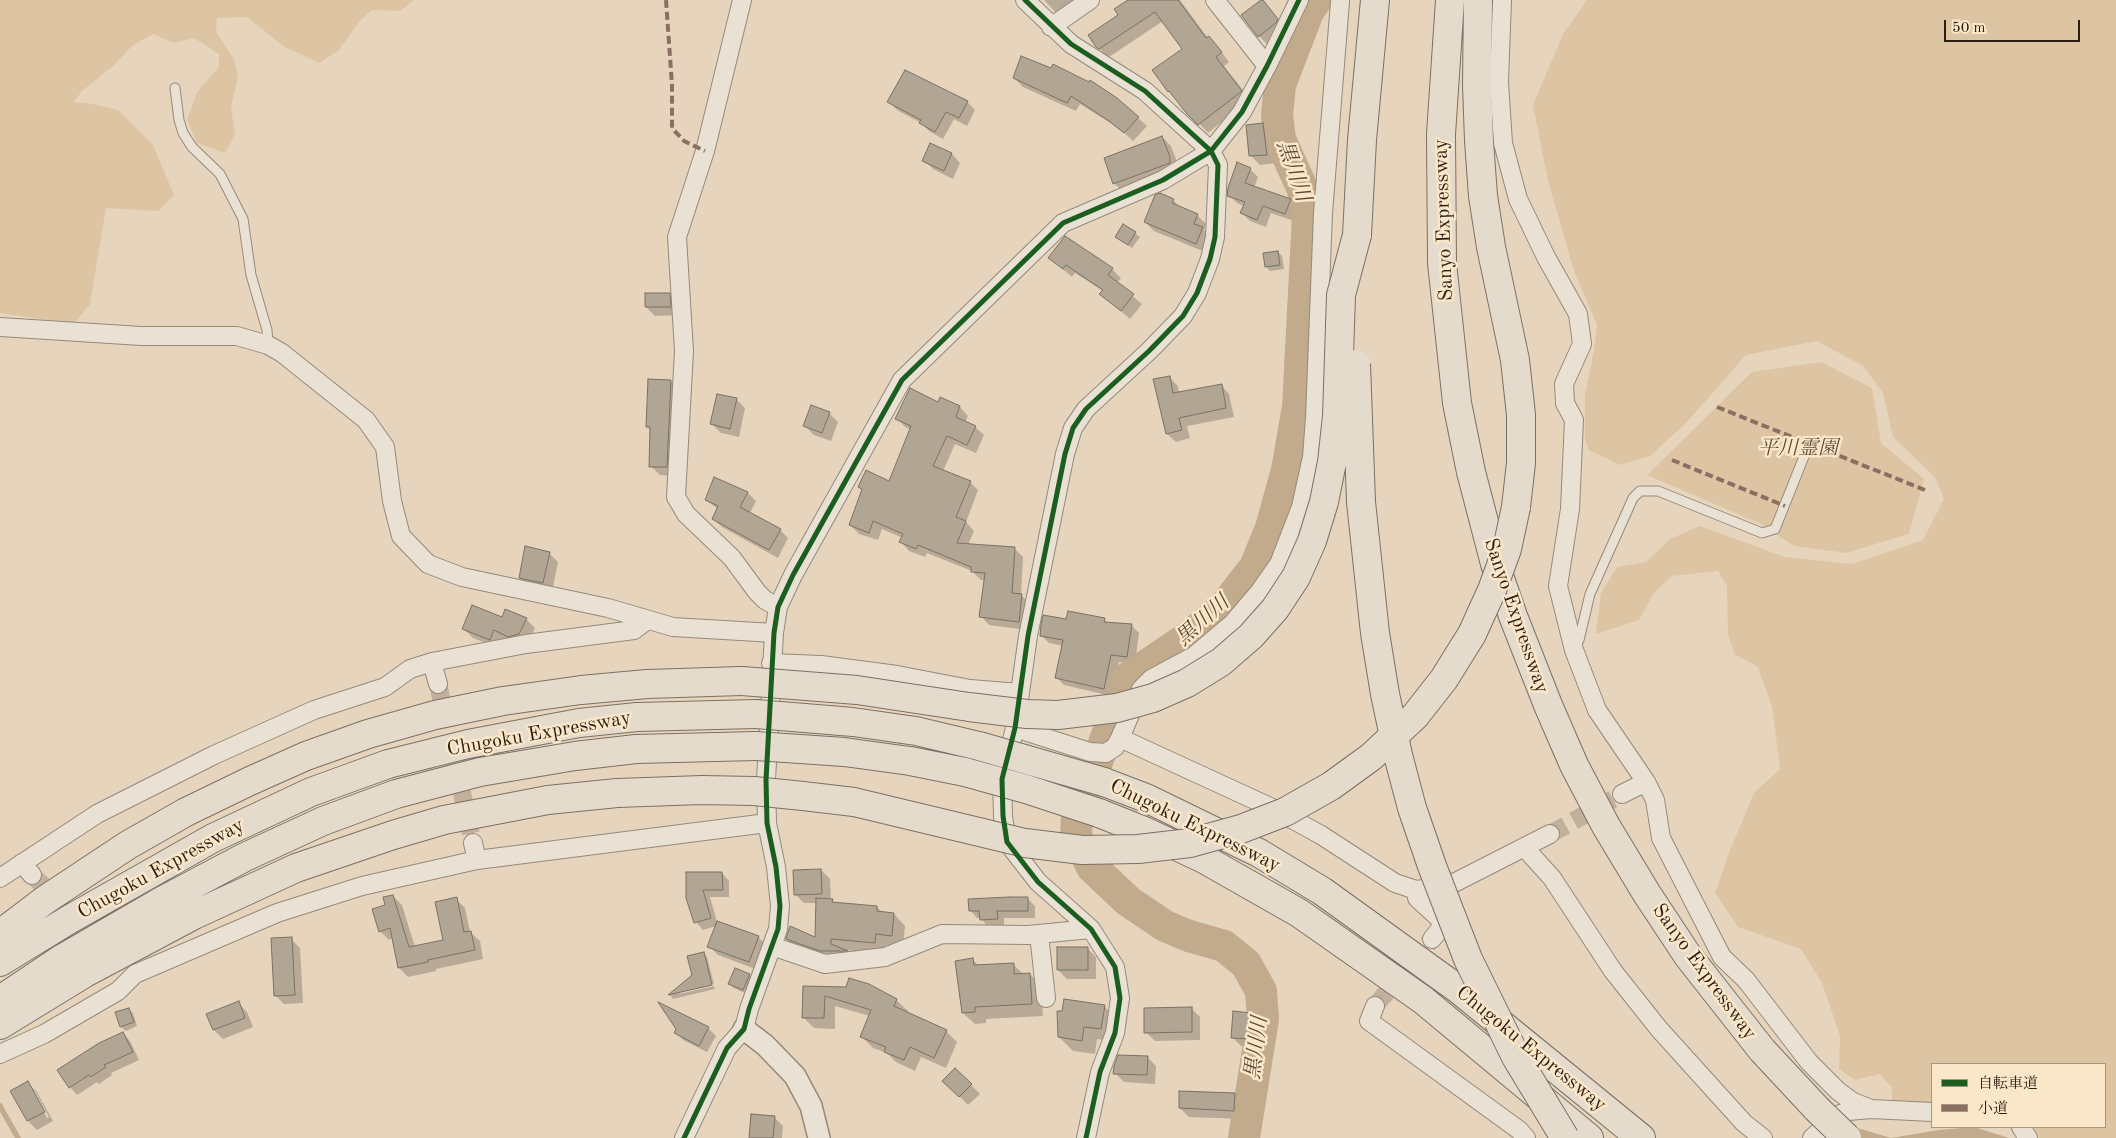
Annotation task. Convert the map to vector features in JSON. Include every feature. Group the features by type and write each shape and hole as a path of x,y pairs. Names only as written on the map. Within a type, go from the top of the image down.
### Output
{"highway":[{"path":"1375,0 1362,140 1358,235 1356,374 1360,502 1375,633 1385,694 1412,808 1468,959 1516,1058 1565,1138"},
{"name":"Sanyo Expressway","path":"1450,0 1441,134 1442,263 1445,297 1457,403 1471,472 1495,564 1513,616 1574,765 1606,826 1647,894 1688,956 1762,1050 1847,1138"},
{"path":"0,1025 85,973 194,914 304,865 393,835 453,818 548,800 617,793 702,790 754,791 863,804 1025,843 1082,850 1138,849 1190,843 1241,829 1285,812 1331,786 1371,757 1415,716 1444,679 1472,634 1492,590 1507,549 1516,507 1521,463 1521,415 1514,360 1483,196 1477,94 1478,0"},
{"path":"0,934 45,900 120,850 186,812 282,767 368,734 435,715 503,701 581,690 647,684 742,681 857,690 985,709 1058,715 1117,708 1153,698 1187,683 1221,662 1251,636 1275,609 1296,577 1312,541 1324,502 1332,462 1337,408 1341,295 1358,235"},
{"name":"Chugoku Expressway","path":"0,962 70,919 213,838 311,792 388,764 468,744 579,723 637,717 756,714 853,722 916,731 988,748 1104,782 1146,798 1259,853 1322,891 1458,989 1641,1138"},
{"name":"Chugoku Expressway","path":"0,1000 63,958 158,903 245,857 323,821 396,794 480,772 575,756 636,749 756,746 844,752 910,761 965,772 1026,789 1099,813 1144,831 1204,860 1299,914 1422,1000 1589,1138"}],"street":[{"path":"742,0 707,142 678,237 684,351 676,497 686,514 732,558 757,592 765,600 778,607"},
{"path":"1025,0 1071,44 1145,91 1211,151 1218,165 1215,236 1210,259 1197,293 1183,316 1150,351 1086,409 1073,428 1065,454 1030,626 1015,728 1002,779 1003,816 1007,842 1038,882 1091,929 1114,967 1120,998 1115,1033 1100,1072 1086,1138"},
{"path":"1051,26 1090,0"},
{"path":"1215,0 1268,66"},
{"path":"684,1138 727,1048 744,1029 749,1009 778,929 780,906 776,867 768,823 766,780 774,633 778,607 793,575 893,396 909,373 1063,223 1163,180 1211,151 1242,112 1268,66 1299,0"},
{"path":"1502,0 1499,82 1503,143 1518,199 1546,258 1578,314 1582,344 1564,384 1566,403 1574,420 1570,509 1558,586 1572,643 1597,710 1646,782 1655,800 1661,838 1722,957 1746,980 1809,1062 1838,1091 1853,1102 1871,1109"},
{"path":"1015,728 1090,752 1106,753 1115,747 1141,689 1151,678 1194,656 1232,624 1260,591 1279,564 1301,507 1312,457 1323,213 1340,2"},
{"path":"0,327 141,336 237,336 268,345 282,353 366,420 385,447 392,501 400,536 428,564 462,578 608,608 673,627 751,630 774,633"},
{"path":"0,878 27,869 97,814 214,755 314,710 385,686 410,670 432,662 526,644 634,630 647,620"},
{"path":"432,662 438,684"},
{"path":"771,663 821,665 897,675 970,689 1020,693"},
{"path":"1120,738 1270,807 1321,834 1395,883 1416,890 1448,886 1550,834"},
{"path":"1622,794 1646,782"},
{"path":"0,1054 44,1034 118,990 133,971 277,913 362,886 477,860 768,823"},
{"path":"473,843 477,860"},
{"path":"1524,847 1552,878 1613,971 1659,1029 1744,1123 1763,1138"},
{"path":"1416,890 1417,898 1440,919 1441,928 1432,939"},
{"path":"772,946 825,964 884,957 942,934 1039,934 1091,929"},
{"path":"1039,934 1046,998"},
{"path":"1375,1006 1370,1021 1519,1130 1526,1138"},
{"path":"744,1029 765,1045 795,1076 811,1106 819,1138"},
{"path":"1812,1138 1838,1114 1848,1111 1871,1109 1931,1112"}],"lane":[{"path":"175,88 179,120 184,133 192,147 220,174 243,219 251,275 267,330 268,345"},
{"path":"1572,643 1579,640 1590,594 1633,498 1640,491 1658,491 1762,533 1775,529 1809,444"}],"green space":[{"path":"0,0 414,0 400,11 372,10 360,21 338,51 319,63 283,46 247,17 217,18 216,32 234,59 238,77 231,106 235,135 225,153 197,143 187,120 197,92 219,67 219,54 194,38 174,43 153,34 132,46 113,66 82,91 74,102 118,110 153,145 174,195 158,211 106,208 90,304 74,324 0,313"},
{"path":"1587,0 2116,0 2116,1138 2039,1138 2034,1128 2106,1128 2106,1063 1931,1063 1931,1102 1892,1102 1892,1088 1880,1074 1855,1080 1839,1069 1840,1036 1822,983 1801,949 1738,927 1715,893 1730,850 1754,793 1780,769 1772,706 1757,666 1735,655 1728,635 1727,586 1718,571 1672,576 1654,593 1639,620 1596,634 1601,593 1617,567 1646,562 1670,539 1700,526 1785,557 1852,564 1923,540 1944,499 1935,477 1893,437 1883,393 1863,366 1817,341 1746,355 1687,422 1650,456 1620,465 1589,450 1585,440 1585,394 1597,325 1574,271 1548,181 1533,105 1563,34"},
{"name":"平川霊園","path":"1821,362 1872,388 1881,443 1924,479 1909,534 1846,553 1794,546 1761,524 1647,475 1752,372"}],"shaded area":[{"path":"1854,1127 1891,1138 1837,1138"},
{"path":"1977,1128 2009,1138 1891,1138 1939,1130"}],"building":[{"path":"1128,0 1178,0 1206,38 1209,36 1222,52 1216,57 1242,91 1198,125 1168,92 1152,70 1182,49 1155,12 1099,49 1096,47 1088,35 1118,15 1114,9"},
{"path":"1261,0 1278,19 1276,23 1258,37 1241,15"},
{"path":"1021,56 1051,68 1053,64 1089,82 1090,80 1117,98 1139,117 1124,133 1071,96 1067,103 1013,78"},
{"path":"905,70 968,101 959,118 946,112 935,132 919,123 921,120 887,102"},
{"path":"1263,123 1267,155 1249,156 1246,125"},
{"path":"1162,136 1170,157 1170,163 1113,184 1104,158"},
{"path":"930,143 952,153 944,171 922,161"},
{"path":"1237,162 1251,168 1245,183 1291,199 1285,214 1263,206 1257,220 1240,213 1245,202 1227,196"},
{"path":"1160,193 1174,199 1172,203 1198,214 1194,224 1203,227 1196,244 1144,222 1155,195"},
{"path":"1123,224 1136,232 1128,245 1115,237"},
{"path":"1065,236 1113,268 1108,275 1134,294 1121,311 1099,294 1103,290 1066,265 1063,269 1048,258"},
{"path":"1278,251 1280,265 1265,267 1263,253"},
{"path":"645,293 670,293 671,307 645,307"},
{"path":"1170,376 1173,393 1222,384 1226,408 1179,418 1182,430 1166,434 1153,379"},
{"path":"648,379 671,380 667,467 649,467 650,427 646,427"},
{"path":"910,388 938,402 940,397 960,406 956,417 976,426 967,445 947,436 933,466 971,481 956,517 966,521 957,543 1015,547 1012,593 1022,594 1019,622 979,617 985,573 971,572 971,567 918,545 916,549 899,542 903,534 873,521 869,533 849,525 862,489 858,487 866,470 889,481 911,426 895,419"},
{"path":"717,394 737,398 730,429 710,424"},
{"path":"811,405 830,412 822,433 803,426"},
{"path":"714,477 748,492 740,507 781,529 769,550 712,519 718,506 705,500"},
{"path":"525,546 550,552 543,583 519,578"},
{"path":"472,605 502,617 505,609 527,618 519,634 508,637 494,630 490,640 462,629"},
{"path":"1068,611 1105,618 1104,622 1132,624 1127,657 1111,655 1104,689 1055,678 1063,640 1040,636 1041,624 1043,615 1066,619"},
{"path":"821,869 822,894 794,895 793,870"},
{"path":"686,872 722,872 723,890 703,890 711,918 694,923 686,898"},
{"path":"393,895 409,947 443,940 435,902 457,897 464,932 471,931 475,950 398,968 390,928 379,932 372,909 385,905 383,897"},
{"path":"1028,897 1028,911 997,911 998,919 980,920 979,911 969,911 968,899"},
{"path":"816,898 833,899 832,902 877,906 877,911 894,913 892,936 876,934 875,943 831,939 831,944 848,951 820,951 786,939 790,926 815,937"},
{"path":"717,921 759,936 749,962 707,947"},
{"path":"292,937 295,995 274,996 271,938"},
{"path":"1057,947 1088,947 1088,970 1057,970"},
{"path":"704,952 712,985 668,995 692,975 687,956"},
{"path":"973,958 974,965 1014,963 1014,974 1030,973 1032,1004 975,1007 975,1012 962,1013 955,961"},
{"path":"735,968 750,974 743,990 728,984"},
{"path":"849,978 869,984 897,999 894,1006 947,1030 934,1058 910,1047 904,1060 884,1052 886,1047 860,1037 871,1010 825,996 824,1018 802,1018 803,986 846,987"},
{"path":"1064,999 1105,1005 1101,1029 1084,1027 1082,1041 1058,1037 1057,1011 1062,1011"},
{"path":"239,1001 245,1018 213,1030 206,1014"},
{"path":"658,1002 709,1027 699,1046 674,1033 676,1029"},
{"path":"1192,1007 1192,1032 1144,1033 1144,1008"},
{"path":"129,1008 134,1022 120,1027 115,1012"},
{"path":"1233,1011 1251,1013 1249,1039 1231,1038"},
{"path":"123,1032 133,1052 104,1065 106,1067 91,1077 89,1075 69,1088 57,1070 99,1043"},
{"path":"1118,1055 1148,1056 1147,1075 1113,1074"},
{"path":"955,1068 972,1084 959,1097 942,1081"},
{"path":"28,1081 45,1112 27,1121 10,1091"},
{"path":"1179,1091 1235,1093 1234,1111 1179,1108"},
{"path":"751,1114 775,1116 773,1138 749,1138"}],"waterway":[{"name":"黒川川","path":"1244,1138 1263,1019 1261,991 1246,964 1224,946 1189,936 1165,926 1128,901 1092,867 1076,836 1077,816 1128,678 1187,638 1223,608 1255,567 1271,528 1287,470 1298,407 1308,216 1303,190 1280,139 1277,115 1280,85 1308,12 1316,0"},
{"path":"0,1106 18,1138"}],"tunnel":[{"path":"438,684 473,843"},
{"path":"1550,834 1622,794"},
{"path":"32,875 130,968"},
{"path":"1375,1006 1432,939"}],"marked path":[{"path":"666,0 672,85 672,128 684,141 705,151"},
{"path":"1717,407 1925,490"},
{"path":"1672,460 1785,506"}],"cycle path":[{"path":"1025,0 1071,44 1145,91 1211,151 1218,165 1215,237 1210,259 1197,293 1183,316 1149,351 1086,409 1073,428 1065,454 1028,636 1015,728 1002,779 1003,816 1007,842 1038,882 1091,929 1115,967 1120,998 1115,1033 1100,1072 1086,1138"},
{"path":"684,1138 727,1048 744,1029 749,1009 778,929 780,906 776,867 767,823 766,780 774,633 778,607 793,575 902,380 1063,223 1163,180 1211,151 1242,112 1299,0"}]}
